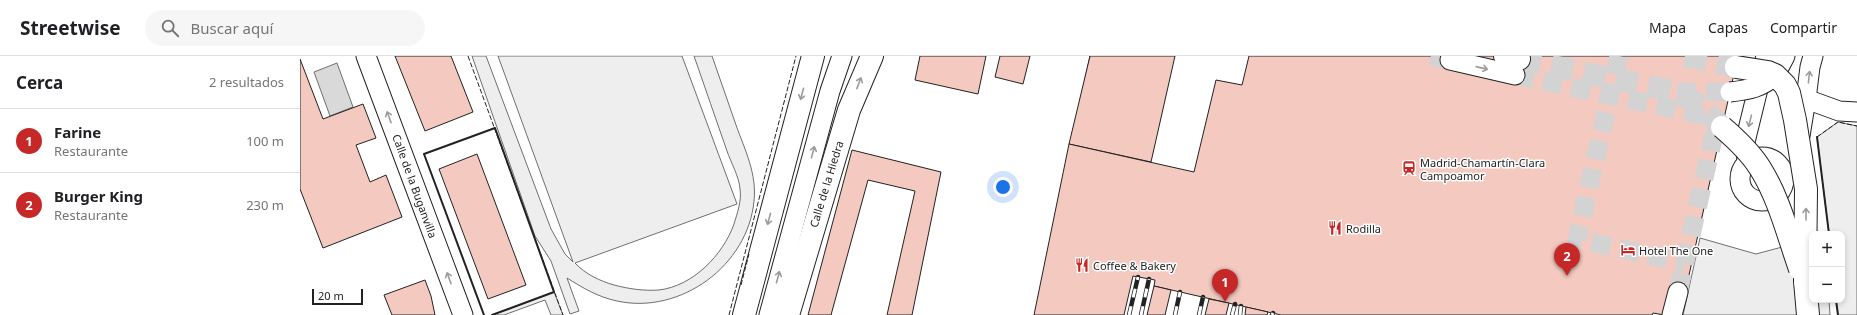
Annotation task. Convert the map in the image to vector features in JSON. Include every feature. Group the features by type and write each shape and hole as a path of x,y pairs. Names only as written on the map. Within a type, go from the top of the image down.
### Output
{"main road":[{"path":"745,314 813,56"},
{"name":"Calle de la Hiedra","path":"788,315 849,110 872,56"},
{"path":"1736,68 1768,72 1771,66 1789,93 1802,158 1806,189 1805,281 1808,315"},
{"path":"1722,127 1741,144 1760,168 1776,201 1805,281"}],"street":[{"name":"Calle de la Buganvilla","path":"366,56 463,315"},
{"name":"Calle de la Hiedra","path":"769,315 830,91 842,56"},
{"path":"1730,92 1754,89 1764,85 1771,66 1785,56"},
{"path":"1783,173 1774,162 1768,158 1761,158 1747,163 1740,174 1740,181 1745,193 1755,200 1768,200 1774,197 1782,186 1783,173 1798,143 1813,56"},
{"path":"1450,60 1513,63"},
{"path":"1747,163 1745,142 1771,66"},
{"path":"1806,99 1839,111 1857,112"},
{"path":"1672,315 1678,292"}],"shaded area":[{"path":"472,56 486,56 551,229 565,254 573,262 498,56 682,56 737,204 575,263 588,274 609,283 631,289 659,290 684,282 695,276 705,267 729,236 738,211 740,193 738,179 694,56 712,56 750,162 754,181 754,201 749,224 739,246 725,264 707,280 687,292 665,300 641,303 617,301 597,295 567,278 579,311 570,314 551,261 535,236"},
{"path":"337,63 353,107 330,116 314,72"},
{"path":"1838,122 1857,126 1857,315 1838,315 1836,303 1845,303 1845,231 1829,231 1817,137"},
{"path":"1700,238 1756,254 1809,240 1809,303 1829,303 1830,315 1683,315"},
{"path":"554,292 563,315 551,315 545,300 504,315 492,315"}],"building":[{"path":"395,56 451,56 473,112 425,131"},
{"path":"920,56 986,56 978,94 915,80"},
{"path":"1000,56 1030,56 1023,84 995,77"},
{"path":"1090,56 1155,56 1139,125 1078,112"},
{"path":"1090,56 1175,56 1151,162 1069,144"},
{"name":"Madrid-Chamartín-Clara Campoamor","path":"1249,56 1738,56 1685,293 1664,315 1653,313 1652,315 1281,315 1154,286 1155,280 1133,276 1124,315 1034,315 1069,144 1194,172 1216,80 1242,85"},
{"path":"300,59 323,119 363,104 376,138 356,145 370,182 386,175 402,217 323,248 300,189"},
{"path":"852,150 941,172 912,315 887,315 915,191 868,180 831,315 808,315"},
{"path":"477,154 526,285 488,299 439,169"},
{"path":"425,280 431,296 435,315 392,315 384,295"},
{"path":"1154,286 1171,290 1165,315 1147,315"},
{"path":"1209,299 1229,303 1226,315 1205,315"},
{"path":"1246,307 1268,312 1267,315 1245,315"}],"tunnel":[{"path":"1431,56 1450,60"},
{"path":"1619,56 1577,239 1685,263"},
{"path":"1685,56 1736,67"},
{"path":"1519,59 1677,92 1699,105 1722,127"},
{"path":"1515,75 1712,117"},
{"path":"1677,92 1730,92"},
{"path":"1678,292 1717,121"}],"railway":[{"path":"1129,315 1138,277"},
{"path":"1141,315 1149,279"},
{"path":"1175,315 1180,292"},
{"path":"1199,315 1203,297"},
{"path":"1232,315 1235,304"},
{"path":"1240,315 1241,306"}],"fence":[{"path":"468,56 563,315"},
{"path":"729,315 796,56"},
{"path":"1817,137 1838,122 1857,126"},
{"path":"741,285 749,254"}],"wall":[{"path":"484,315 424,154 495,128 554,292 492,315"},
{"path":"1817,137 1829,231"},
{"path":"1836,303 1838,315"}],"place":[{"name":"Madrid-Chamartín-Clara Campoamor","path":"1409,168"},
{"name":"Rodilla","path":"1335,228"},
{"name":"Hotel The One","path":"1628,250"},
{"name":"Coffee & Bakery","path":"1082,265"},
{"name":"Burger King","path":"1567,276"},
{"name":"Farine","path":"1225,302"}]}
